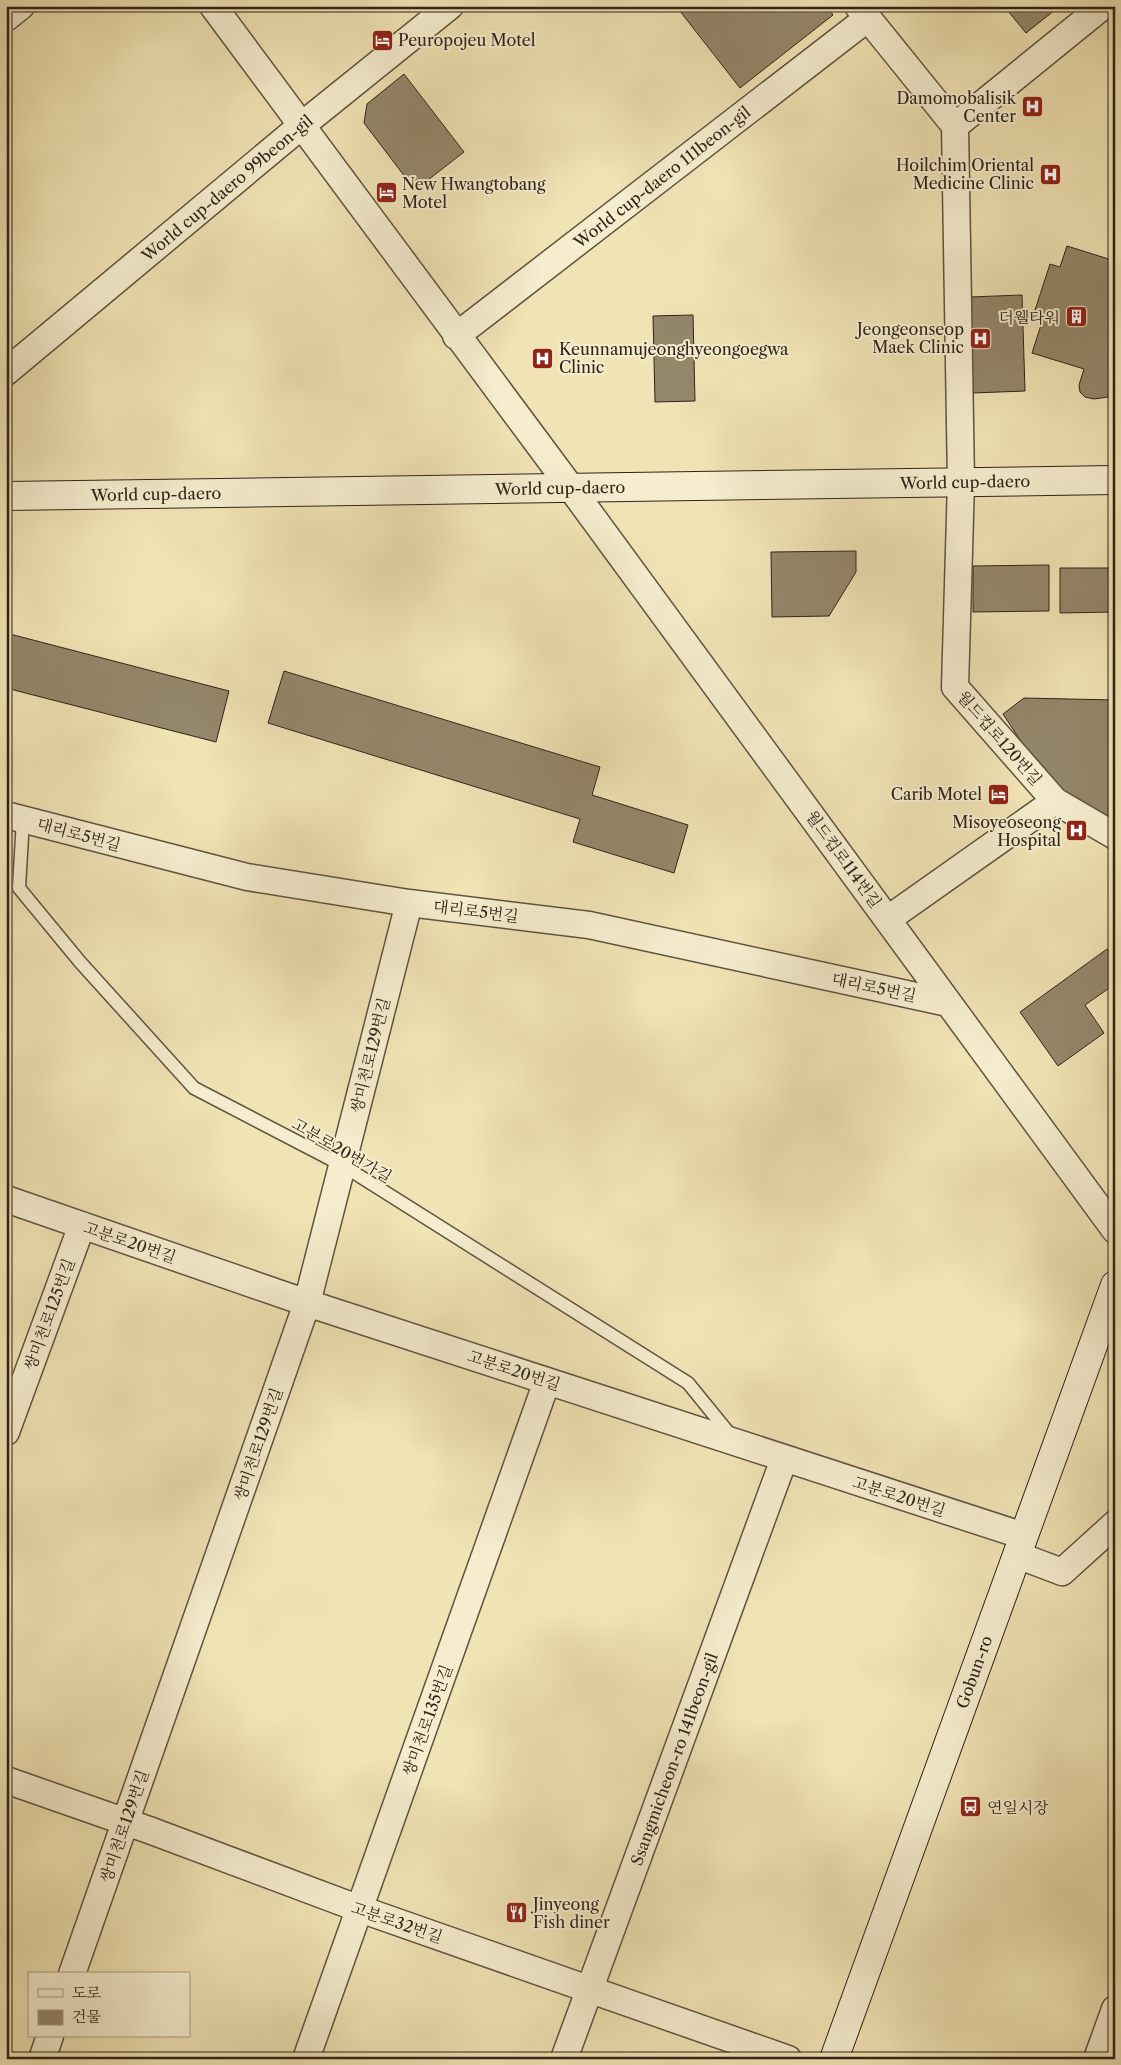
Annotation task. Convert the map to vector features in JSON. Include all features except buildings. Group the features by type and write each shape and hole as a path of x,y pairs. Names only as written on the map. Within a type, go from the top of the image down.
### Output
{"main road":[{"name":"World cup-daero","path":"6,496 1115,480"},
{"name":"Gobun-ro","path":"834,2059 1115,1285"}],"street":[{"path":"6,18 21,6"},
{"path":"212,6 571,488"},
{"name":"World cup-daero 99beon-gil","path":"6,372 301,126 450,6"},
{"path":"863,12 955,126 1104,6"},
{"name":"World cup-daero 111beon-gil","path":"456,336 863,12"},
{"name":"월드컵로120번길","path":"955,126 961,482 955,688 1055,801 1115,836"},
{"name":"월드컵로114번길","path":"571,488 1115,1230"},
{"path":"888,919 1055,801"},
{"name":"대리로5번길","path":"15,817 247,878 409,903 589,925 948,1003"},
{"name":"쌍미천로129번길","path":"73,1972 307,1303 409,903"},
{"name":"고분로20번길","path":"6,1199 307,1303 784,1458 1020,1546 1062,1572 1115,1524"},
{"name":"쌍미천로125번길","path":"6,1432 82,1225"},
{"name":"쌍미천로135번길","path":"306,2059 547,1381"},
{"name":"Ssangmicheon-ro 141beon-gil","path":"564,2059 784,1458"},
{"name":"고분로32번길","path":"6,1780 360,1909 788,2059"},
{"path":"1097,2059 1115,2009"},
{"path":"42,2059 49,2038"}],"lane":[{"name":"고분로20번가길","path":"15,817 19,888 80,962 194,1088 342,1165 688,1383 738,1443"}],"place":[{"name":"Peuropojeu Motel","path":"382,40"},
{"name":"Damomobalisik Center","path":"1032,107"},
{"name":"Hoilchim Oriental Medicine Clinic","path":"1050,174"},
{"name":"New Hwangtobang Motel","path":"386,193"},
{"name":"더웰타워","path":"1076,317"},
{"name":"Jeongeonseop Maek Clinic","path":"980,338"},
{"name":"Keunnamujeonghyeongoegwa Clinic","path":"543,358"},
{"name":"Carib Motel","path":"998,794"},
{"name":"Misoyeoseong Hospital","path":"1077,831"},
{"name":"연일시장","path":"971,1807"},
{"name":"Jinyeong Fish diner","path":"517,1913"}]}
